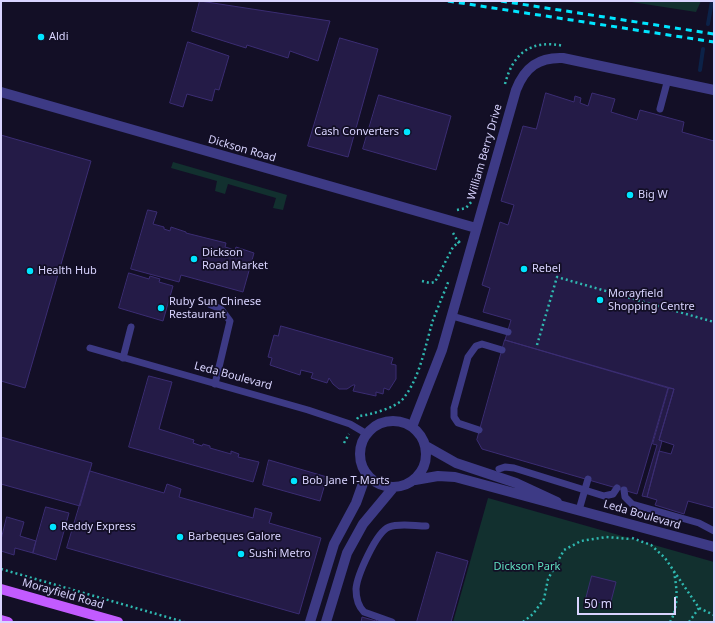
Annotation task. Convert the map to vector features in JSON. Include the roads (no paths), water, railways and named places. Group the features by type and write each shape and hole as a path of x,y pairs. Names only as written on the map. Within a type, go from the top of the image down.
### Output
{"main road":[{"name":"Morayfield Road","path":"1,589 118,622"},
{"path":"1,620 8,622"}],"street":[{"name":"William Berry Drive","path":"412,427 435,371 516,90 524,74 534,64 548,58 563,58 668,79 714,90"},
{"name":"Dickson Road","path":"1,92 476,228"},
{"path":"388,421 403,422 418,432 426,446 425,464 415,480 401,487 393,488 374,482 366,475 361,465 359,454 361,443 367,434 374,427 388,421"},
{"name":"Leda Boulevard","path":"426,446 440,456 466,467 495,471 564,505 714,547"},
{"path":"310,622 334,544 356,503 366,475"},
{"name":"Leda Boulevard","path":"415,480 447,476 543,502 564,505"},
{"path":"326,622 347,553 363,524 393,488"}],"lane":[{"path":"660,108 668,79"},
{"path":"211,305 221,309 230,320 215,384"},
{"path":"452,316 508,332"},
{"path":"123,358 132,327"},
{"path":"479,430 458,423 454,413 455,403 468,357 473,349 482,344 502,350"},
{"name":"Leda Boulevard","path":"90,348 343,421 367,434"},
{"path":"466,467 474,483"},
{"path":"495,471 505,467 514,468 604,496 613,494 617,488"},
{"path":"579,510 588,479"},
{"path":"624,490 625,497 632,504 699,523 714,531"},
{"path":"392,622 364,612 357,599 358,579 373,547 384,530 394,526 426,526"}],"waterway":[{"path":"708,24 712,1"},
{"path":"700,70 703,49"}],"railway":[{"path":"448,1 714,42"},
{"path":"501,1 714,34"}],"place":[{"name":"Aldi","path":"41,37"},
{"name":"Cash Converters","path":"407,132"},
{"name":"Big W","path":"630,195"},
{"name":"Dickson Road Market","path":"194,259"},
{"name":"Rebel","path":"524,269"},
{"name":"Health Hub","path":"30,271"},
{"name":"Morayfield Shopping Centre","path":"600,300"},
{"name":"Ruby Sun Chinese Restaurant","path":"161,308"},
{"name":"Bob Jane T-Marts","path":"294,481"},
{"name":"Reddy Express","path":"53,527"},
{"name":"Barbeques Galore","path":"180,537"},
{"name":"Sushi Metro","path":"241,554"}],"park label":[{"name":"Dickson Park","path":"527,567"}]}
